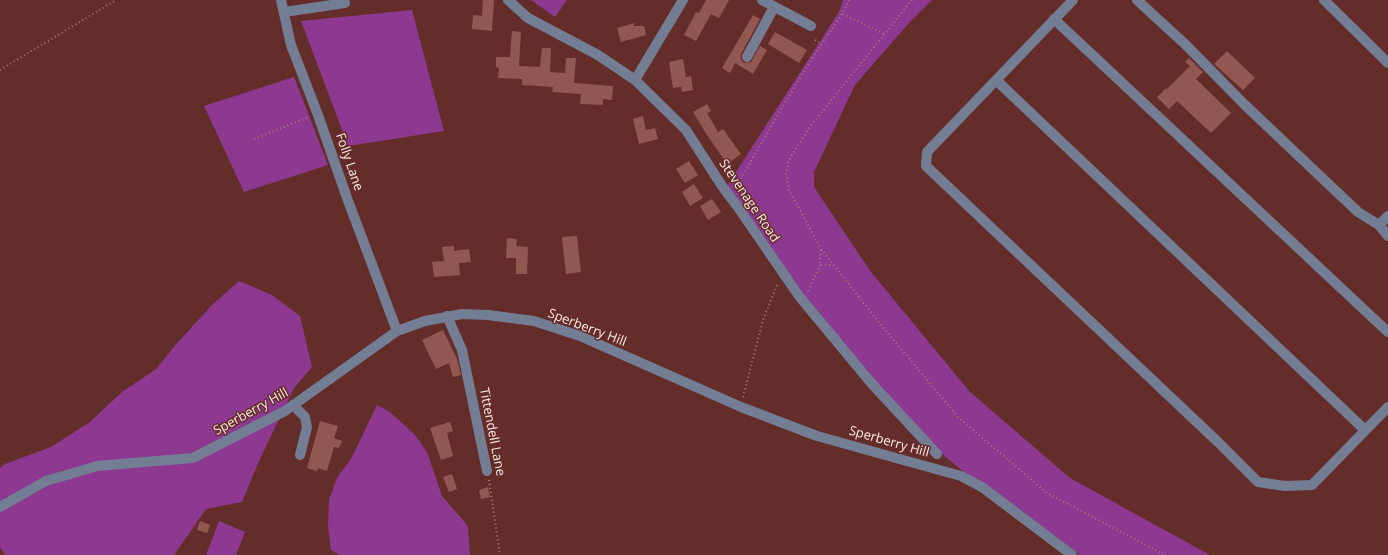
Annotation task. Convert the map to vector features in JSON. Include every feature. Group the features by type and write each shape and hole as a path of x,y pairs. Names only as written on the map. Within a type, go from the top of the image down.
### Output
{"street":[{"name":"Folly Lane","path":"281,0 291,45 397,331"},
{"name":"Stevenage Road","path":"508,0 528,18 598,55 635,80 686,130 722,186 738,206 782,273 872,384 937,454"},
{"path":"635,80 682,0"},
{"path":"762,0 811,26"},
{"path":"1073,0 928,152 926,166 1258,482 1285,486 1312,485 1388,407"},
{"path":"1137,0 1186,45 1245,105 1358,212 1380,225 1388,236"},
{"path":"1324,0 1388,63"},
{"path":"284,12 345,3"},
{"path":"747,57 774,7"},
{"path":"1054,19 1388,332"},
{"path":"996,80 1365,430"},
{"path":"1380,225 1388,216"},
{"name":"Sperberry Hill","path":"0,507 46,481 97,466 193,458 285,411 397,331 425,321 447,316 462,314 488,315 534,321 580,336 741,408 817,436 961,476 982,487 1072,555"},
{"name":"Tittendell Lane","path":"447,316 462,350 487,471"},
{"path":"293,405 305,417 307,427 300,454"}],"path":[{"path":"0,70 116,0"},
{"path":"734,191 784,103 821,44 843,14 849,0"},
{"path":"912,0 809,128 788,160 786,174 788,190 821,249 958,418 1047,493 1165,555"},
{"path":"843,14 884,34"},
{"path":"814,40 821,44"},
{"path":"254,139 318,115"},
{"path":"804,300 820,265 821,249"},
{"path":"820,265 833,265"},
{"path":"741,408 763,320 782,273"},
{"name":"Tittendell Lane","path":"487,471 500,555"}],"shaded area":[{"path":"531,0 567,0 555,17"},
{"path":"843,0 932,0 909,23 855,85 814,172 814,187 871,272 970,392 1070,478 1210,555 1080,555 983,483 964,472 942,454 875,382 797,287 727,186 839,12"},
{"path":"412,10 444,131 348,146 301,21"},
{"path":"294,77 328,165 244,192 204,106"},
{"path":"239,281 272,295 300,316 312,367 294,388 259,461 242,502 206,509 174,555 5,555 0,547 0,468 5,464 51,447 90,422 122,392 156,369 178,342 212,305"},
{"path":"377,405 390,412 415,435 427,452 442,496 468,526 470,555 339,555 331,550 328,526 329,500 337,478 352,457"},
{"path":"219,521 245,532 236,555 206,555"}],"building":[{"path":"483,0 494,0 492,31 472,29 473,15 482,16"},
{"path":"706,0 729,0 719,18 711,14 696,41 684,35 696,12 699,13"},
{"path":"753,15 760,19 741,54 741,60 744,63 751,62 760,46 767,50 753,74 735,63 730,73 722,68"},
{"path":"635,23 633,26 644,26 646,35 621,42 617,28"},
{"path":"512,31 521,32 519,66 540,67 542,48 551,48 550,72 565,73 566,58 576,58 574,83 613,86 612,100 603,99 603,105 580,104 581,94 552,92 553,87 522,85 522,79 498,78 499,68 496,67 496,57 510,57"},
{"path":"775,32 807,50 799,63 768,44"},
{"path":"1227,51 1255,78 1243,90 1214,64"},
{"path":"1189,58 1203,72 1196,79 1231,113 1211,133 1177,101 1169,109 1157,97 1190,66 1185,62"},
{"path":"683,59 686,77 691,76 693,90 682,92 681,87 673,88 669,62"},
{"path":"707,104 711,111 707,113 718,132 723,129 741,154 727,164 693,112"},
{"path":"643,116 646,130 655,128 658,139 639,144 633,119"},
{"path":"689,161 698,175 685,183 676,169"},
{"path":"694,184 703,198 690,206 682,192"},
{"path":"712,199 721,212 708,220 700,206"},
{"path":"577,236 581,272 566,274 562,237"},
{"path":"507,238 517,239 516,246 528,247 527,274 516,274 516,258 506,258"},
{"path":"454,246 454,251 469,249 471,262 459,263 460,275 434,277 432,262 444,261 442,247"},
{"path":"443,330 457,359 461,375 453,377 449,363 436,369 422,340"},
{"path":"320,421 338,426 334,438 342,441 339,448 334,447 327,471 318,468 317,471 307,468"},
{"path":"450,422 453,431 447,433 453,456 441,460 430,428"},
{"path":"452,474 457,489 449,492 443,477"},
{"path":"488,487 490,497 481,499 479,490"},
{"path":"200,521 210,525 207,533 197,530"}]}
